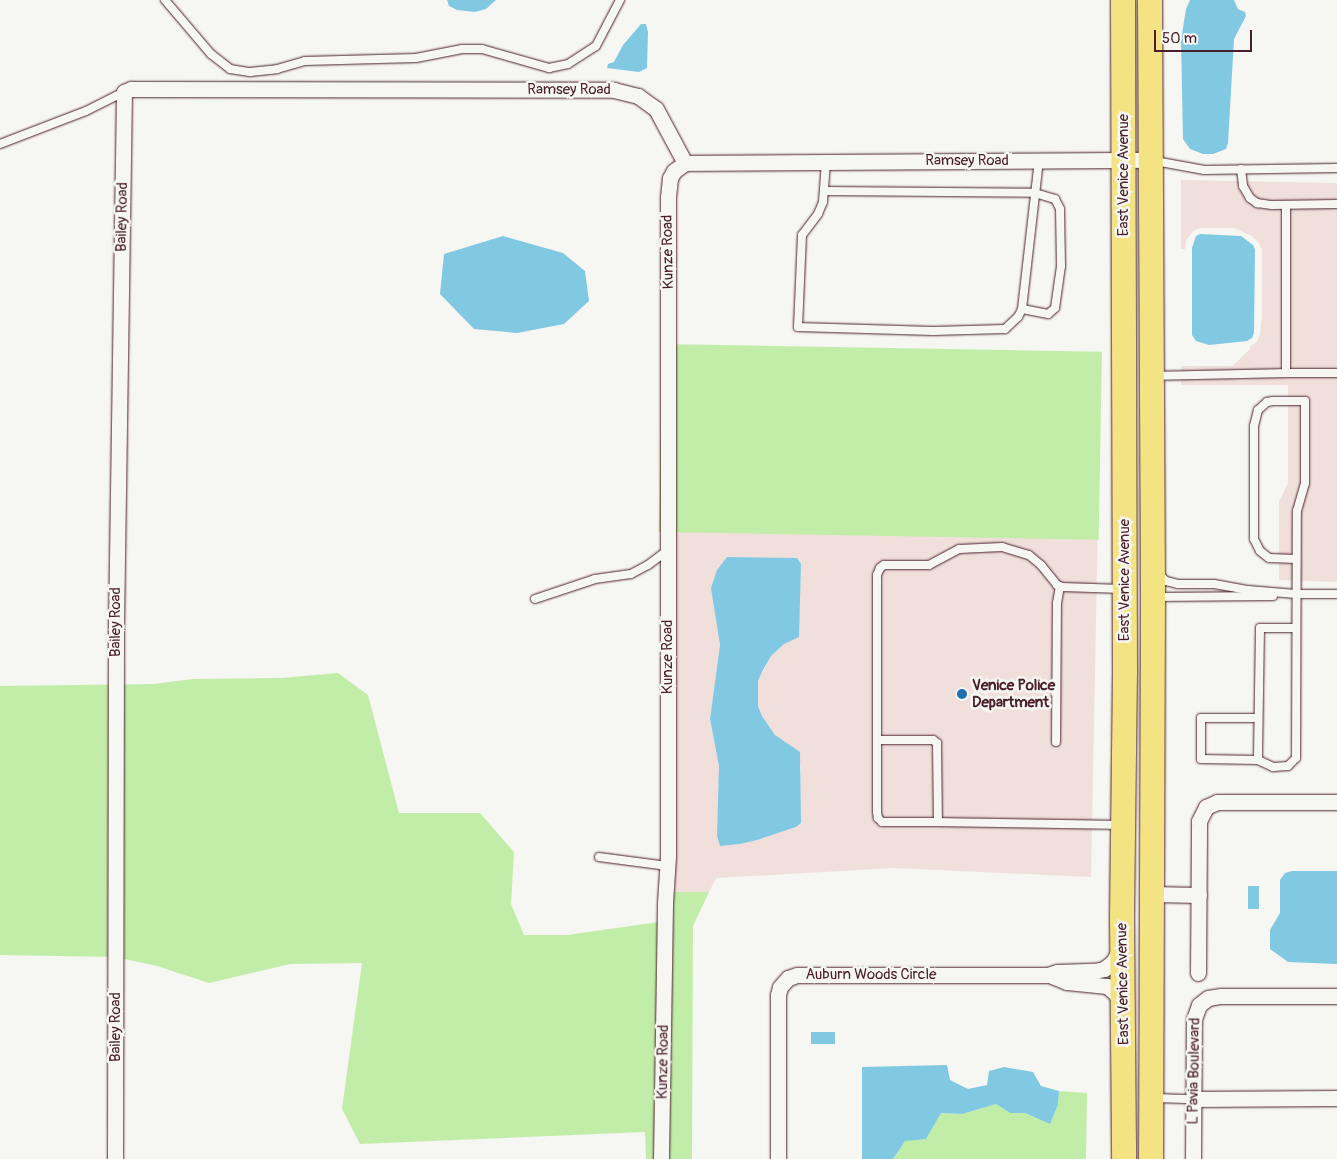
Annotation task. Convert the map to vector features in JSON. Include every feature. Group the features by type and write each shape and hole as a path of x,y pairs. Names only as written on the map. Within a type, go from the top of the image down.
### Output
{"main road":[{"name":"East Venice Avenue","path":"1123,0 1125,589 1122,918 1124,1159"},
{"name":"East Venice Avenue","path":"1150,0 1153,547 1151,1159"},
{"path":"1125,373 1135,418 1138,570 1153,597"}],"street":[{"name":"Ramsey Road","path":"127,91 614,90 638,96 656,110 666,123 685,163 1150,160"},
{"name":"Bailey Road","path":"116,1159 116,625 127,91"},
{"name":"Kunze Road","path":"661,1159 667,866 668,191 674,171 685,163"},
{"path":"1198,972 1199,821 1206,807 1217,802 1337,802"},
{"path":"1152,894 1199,895"},
{"name":"Auburn Woods Circle","path":"778,1159 778,995 780,987 788,978 797,975 1048,975 1057,972 1098,971 1113,962 1120,948 1122,918"},
{"name":"Auburn Woods Circle","path":"1048,975 1067,982 1107,986 1119,999 1124,1018"},
{"name":"L Pavia Boulevard","path":"1193,1159 1194,1014 1203,1001 1221,996 1337,996"},
{"path":"1193,1099 1337,1098"}],"lane":[{"path":"165,0 212,54 230,69 250,72 277,69 306,61 416,58 462,49 482,49 550,68 568,64 596,46 620,0"},
{"path":"0,144 86,111 127,91"},
{"path":"826,162 824,191 818,214 802,235 798,327 933,331 1005,329 1022,309 1039,160"},
{"path":"1150,160 1204,170 1337,168"},
{"path":"1241,169 1242,186 1250,198 1264,205 1337,204"},
{"path":"824,191 1035,193 1055,199 1060,209 1061,266 1055,308 1048,314 1022,309"},
{"path":"1286,205 1286,373"},
{"path":"1152,376 1337,373"},
{"path":"1258,718 1201,718 1201,759 1258,760 1273,767 1288,766 1296,758 1296,560 1296,511 1305,483 1305,401 1273,401 1268,402 1258,410 1254,426 1254,540 1260,551 1269,558 1296,560"},
{"path":"1123,825 882,822 878,818 877,574 880,568 884,566 929,566 959,550 1002,547 1029,555 1060,586 1125,589"},
{"path":"1153,547 1157,572 1166,581 1172,583 1214,584 1248,590 1296,594 1337,594"},
{"path":"535,599 595,579 631,574 648,565 668,550"},
{"path":"1056,742 1058,603 1060,586"},
{"path":"1153,597 1262,597 1296,594"},
{"path":"1258,760 1260,628 1296,628"},
{"path":"877,740 933,740 937,743 938,822"},
{"path":"599,857 667,866"},
{"path":"1151,1098 1193,1099"}],"shaded area":[{"path":"1181,180 1337,183 1337,582 1279,580 1279,502 1288,483 1288,385 1181,385 1181,366 1233,366 1250,349 1250,346 1257,342 1262,316 1262,250 1259,243 1252,236 1234,228 1200,228 1193,231 1186,240 1185,249 1181,249"},
{"path":"1098,518 1091,877 894,868 716,878 709,892 672,892 664,532","holes":["727,557 758,558 799,636 784,644 771,656 758,681 758,706 762,716 775,735 791,747 801,766 796,827 740,844 719,785 719,766 710,719 720,645 715,611"]}],"green space":[{"path":"662,344 1102,352 1099,540 659,532"},
{"path":"338,673 368,695 399,813 480,813 514,852 511,904 524,935 567,935 673,920 672,892 709,892 693,926 692,1159 646,1159 645,1132 360,1144 342,1109 362,963 290,964 209,983 157,966 115,957 0,955 0,686 154,684 193,679 282,678"},
{"path":"1059,1091 1087,1093 1086,1159 893,1159 905,1140 926,1139 940,1113 962,1114 996,1104 1010,1113 1025,1113 1050,1124 1058,1105"}],"water":[{"path":"447,0 496,0 486,9 475,12 457,10 449,6"},
{"path":"1190,0 1234,0 1238,9 1245,12 1246,16 1234,39 1228,143 1226,149 1213,154 1203,154 1190,149 1183,139 1181,40 1186,9"},
{"path":"641,24 646,24 648,32 647,68 639,72 607,68 608,64 614,62 623,45"},
{"path":"1200,234 1241,236 1253,245 1255,250 1254,333 1252,338 1247,341 1209,345 1196,341 1192,335 1192,248 1196,236"},
{"path":"503,236 563,253 585,271 589,301 564,324 517,333 474,329 440,294 444,254"},
{"path":"727,557 797,558 801,564 799,637 784,644 771,656 758,681 758,706 762,716 775,735 800,752 801,823 796,827 757,840 720,846 717,836 719,766 710,719 720,645 711,588 717,570"},
{"path":"1292,871 1337,871 1337,964 1288,962 1270,949 1270,930 1280,913 1280,880 1285,873"},
{"path":"1248,886 1259,886 1259,909 1248,909"},
{"path":"811,1032 835,1032 835,1044 811,1044"},
{"path":"947,1065 950,1080 968,1089 987,1085 989,1071 1004,1067 1033,1072 1041,1086 1059,1091 1058,1105 1050,1124 1025,1113 1010,1113 996,1104 962,1114 941,1113 926,1139 905,1141 893,1159 862,1159 862,1067"}],"place":[{"name":"Venice Police Department","path":"962,694"}]}
